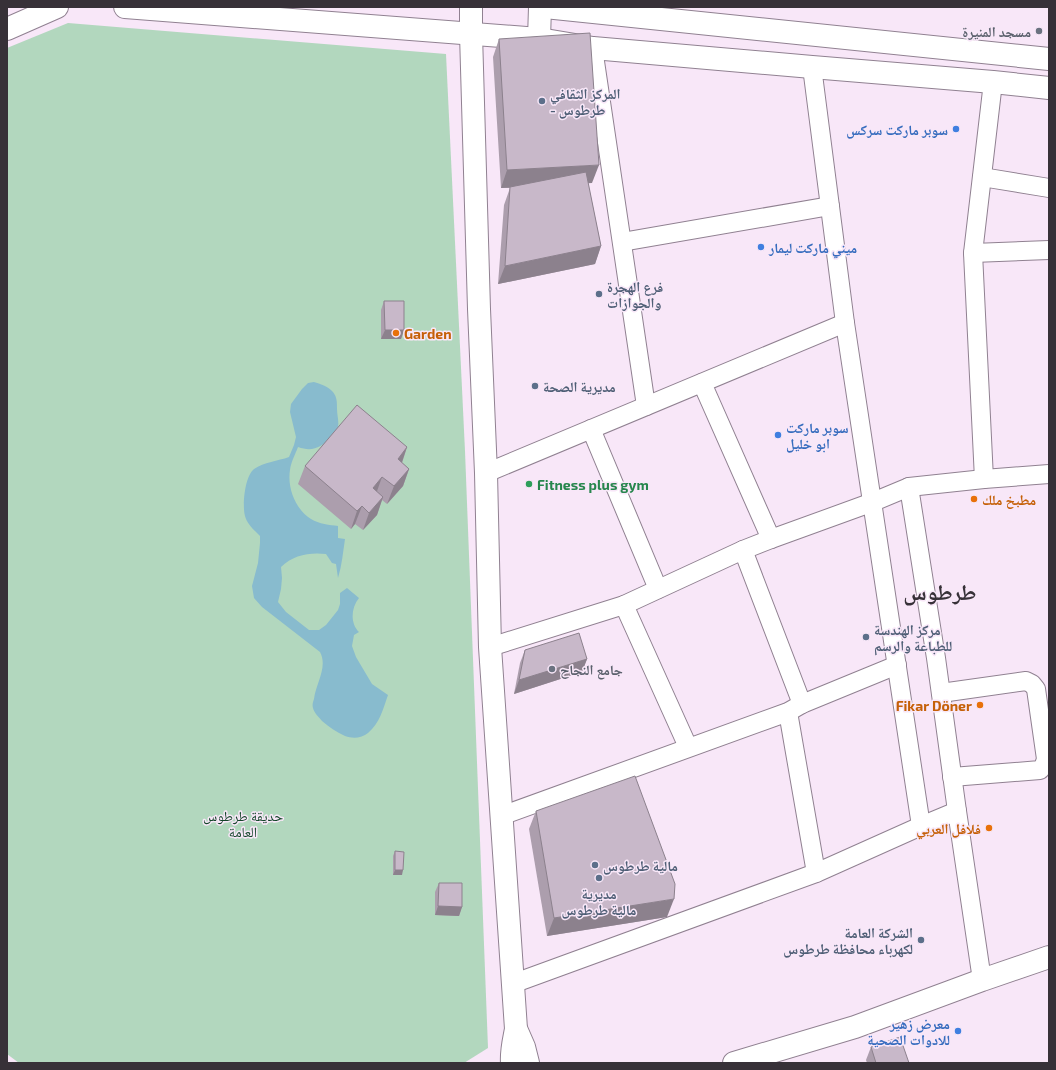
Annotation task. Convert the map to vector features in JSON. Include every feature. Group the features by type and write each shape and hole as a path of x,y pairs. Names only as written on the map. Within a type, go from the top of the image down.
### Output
{"main road":[{"path":"7,30 57,7"},
{"path":"125,7 539,39 593,48 1049,88"},
{"path":"471,7 490,646 516,1028 528,1063"},
{"path":"539,39 540,7"},
{"path":"545,7 1049,59"},
{"path":"737,1063 855,1027 1049,957"},
{"path":"512,1063 512,1046 516,1028"}],"street":[{"path":"593,48 646,406"},
{"path":"812,67 845,323 921,826"},
{"path":"984,479 973,253 993,82"},
{"path":"982,177 1049,188"},
{"path":"622,242 830,206"},
{"path":"973,253 1049,250"},
{"path":"486,474 845,323"},
{"path":"702,383 771,539"},
{"path":"591,429 658,589"},
{"path":"490,646 624,605 743,550 873,502 909,487 1049,474"},
{"path":"909,487 941,693 956,812 982,980"},
{"path":"743,550 795,708 816,872"},
{"path":"624,605 688,747"},
{"path":"501,816 795,708 897,665"},
{"path":"941,693 1026,681 1032,684 1036,689 1046,759 1040,770 952,777"},
{"path":"512,984 816,872 956,812"}],"green space":[{"name":"حديقة طرطوس العامة","path":"68,23 446,54 465,451 488,1048 464,1063 19,1063 7,1054 7,48"}],"water":[{"path":"314,382 331,390 334,394 337,402 338,428 327,441 316,448 308,449 298,447 292,461 289,477 291,491 301,510 311,519 324,524 338,526 338,538 345,539 342,558 338,578 336,564 332,563 326,554 302,555 286,563 281,567 282,578 278,602 286,612 309,630 319,630 326,625 338,610 340,604 340,593 347,588 359,598 354,606 353,620 359,632 354,635 352,646 356,657 372,684 388,695 381,716 375,725 366,735 357,738 351,738 339,733 322,721 315,713 313,704 323,663 320,652 262,607 254,598 252,586 258,563 260,536 249,524 245,516 244,498 246,484 254,469 267,463 289,457 296,437 290,412 291,404 308,383"}],"building":[{"name":"المركز الثقافي - طرطوس","path":"590,33 599,165 507,170 499,39"},
{"path":"586,172 601,246 505,266 510,187"},
{"path":"384,301 404,301 404,330 385,330"},
{"path":"357,405 407,447 398,459 409,469 394,486 382,477 373,488 383,497 369,513 362,506 357,511 305,466"},
{"path":"579,633 587,659 519,680 525,650"},
{"name":"مالية طرطوس","path":"635,776 675,884 674,899 554,918 536,811"},
{"path":"395,851 404,852 403,870 395,870"},
{"path":"439,883 462,883 462,907 438,906"},
{"path":"900,1037 909,1063 876,1063 871,1047"}],"place":[{"name":"مسجد المنيرة","path":"1039,31"},
{"name":"المركز الثقافي - طرطوس","path":"542,101"},
{"name":"سوبر ماركت سركس","path":"956,129"},
{"name":"ميني ماركت ليمار","path":"761,247"},
{"name":"فرع الهجرة والجوازات","path":"599,294"},
{"name":"Garden","path":"396,333"},
{"name":"مديرية الصحة","path":"535,386"},
{"name":"سوبر ماركت ابو خليل","path":"778,435"},
{"name":"Fitness plus gym","path":"529,484"},
{"name":"مطبخ ملك","path":"974,499"},
{"name":"مركز الهندسة للطباعة والرسم","path":"866,637"},
{"name":"جامع النجاح","path":"552,669"},
{"name":"Fikar Döner","path":"980,705"},
{"name":"فلافل العربي","path":"989,828"},
{"name":"مالية طرطوس","path":"595,865"},
{"name":"مديرية مالية طرطوس","path":"599,878"},
{"name":"الشركة العامة لكهرباء محافظة طرطوس","path":"921,940"},
{"name":"معرض زهير للادوات الصحية","path":"958,1031"}],"district":[{"name":"طرطوس","path":"940,591"}]}
